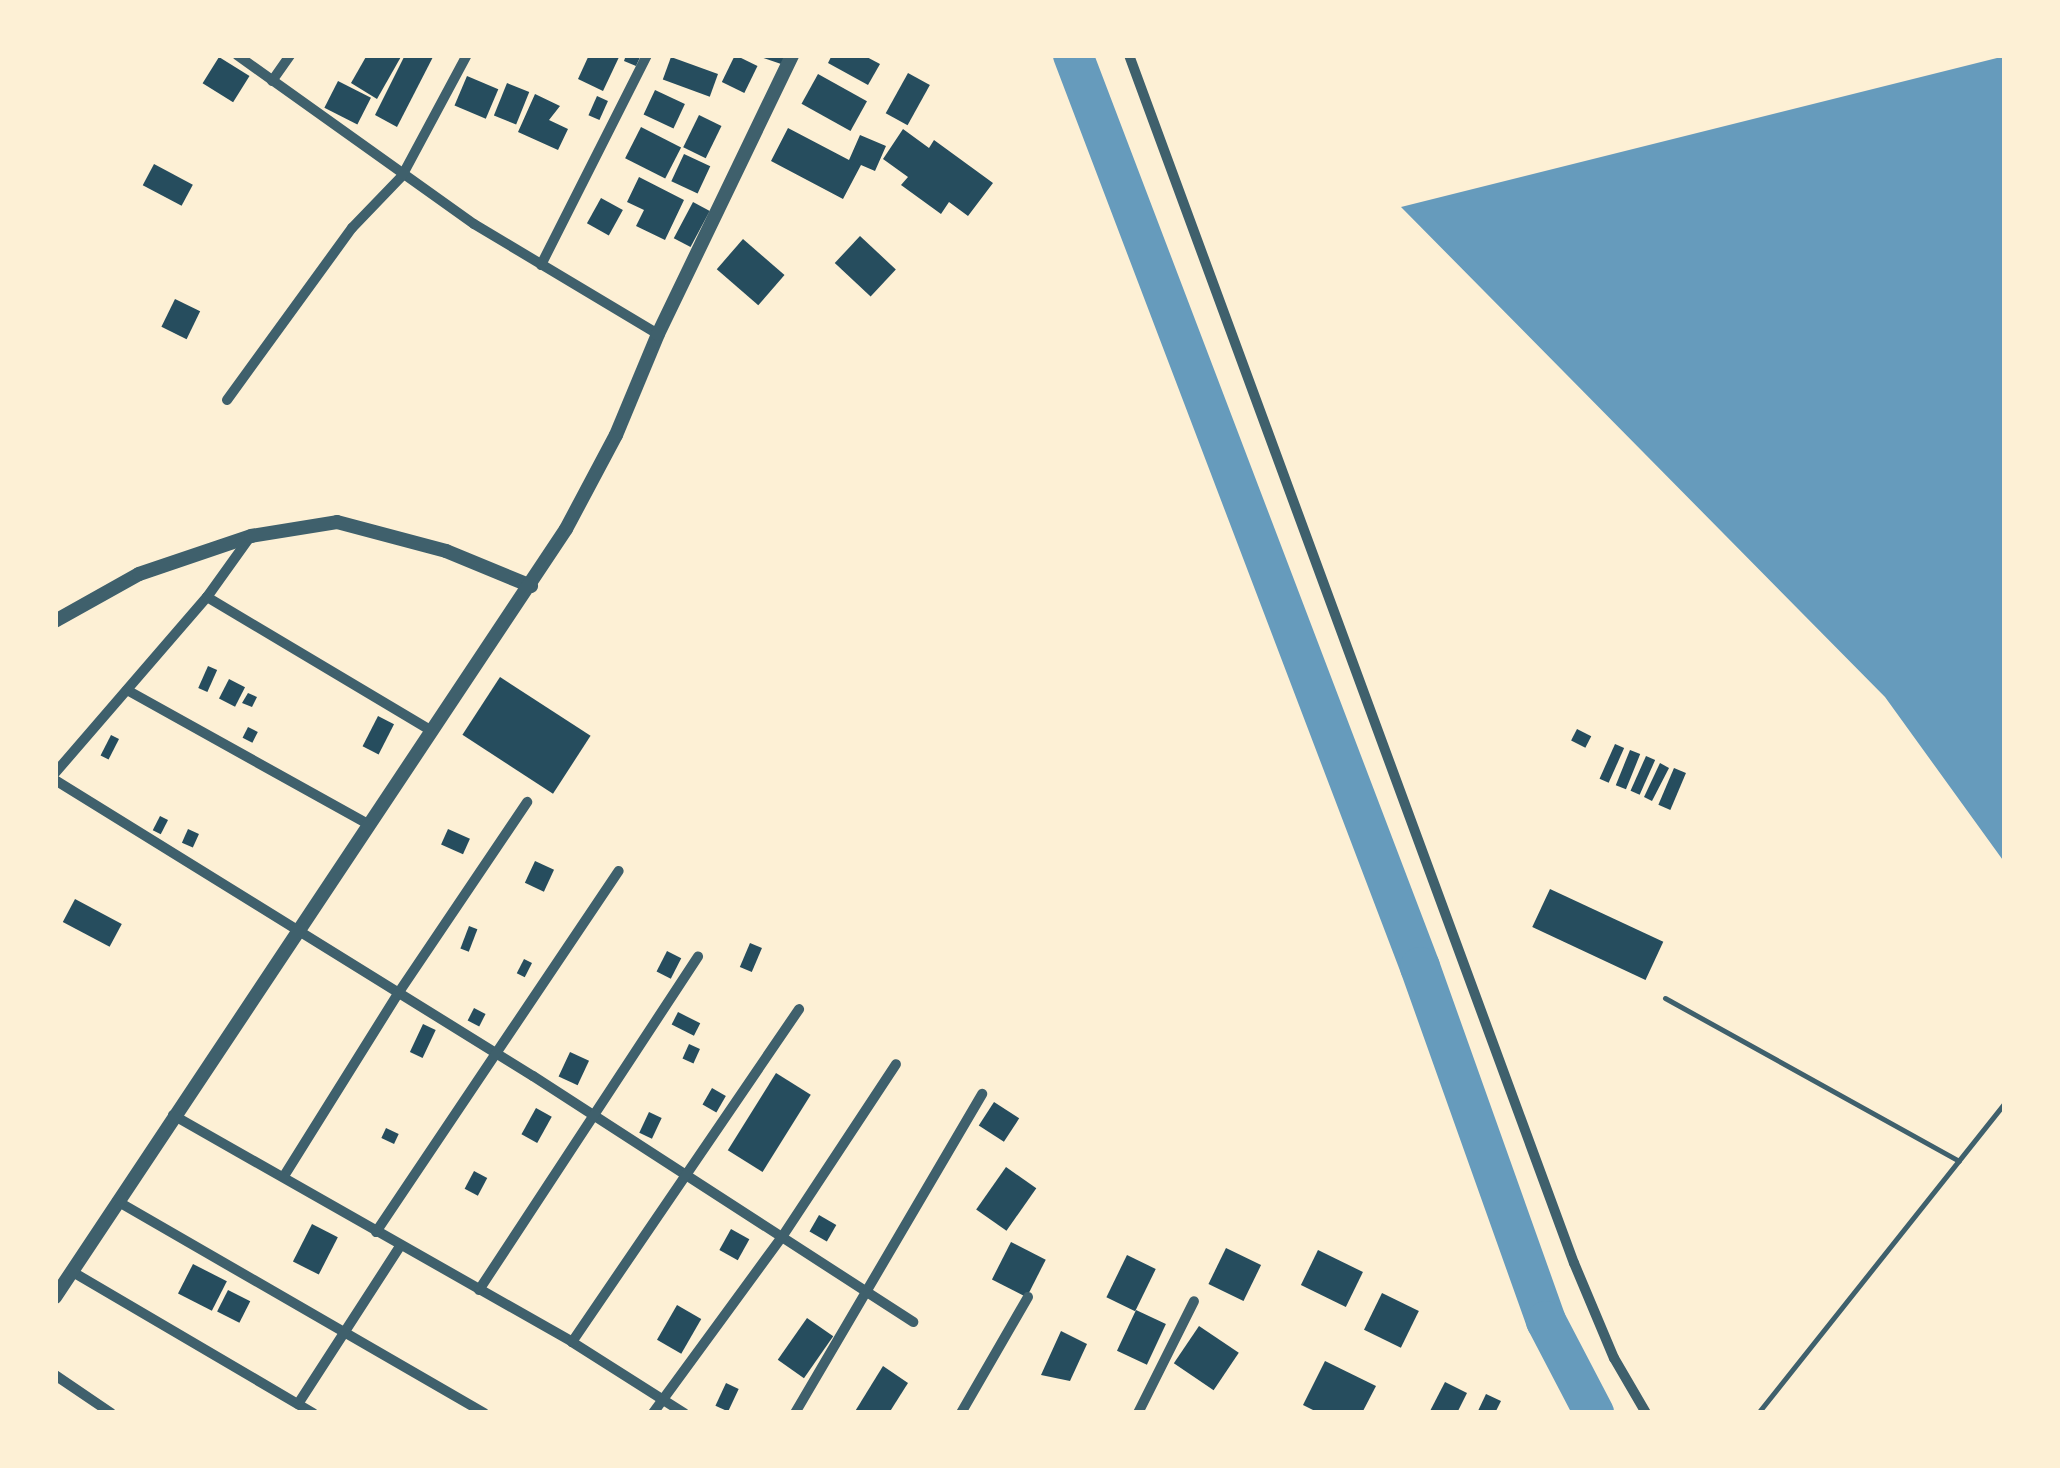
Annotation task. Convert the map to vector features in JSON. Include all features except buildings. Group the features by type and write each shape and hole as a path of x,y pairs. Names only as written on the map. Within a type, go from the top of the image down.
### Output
{"street":[{"path":"237,55 402,176 658,334"},
{"path":"272,81 290,55"},
{"path":"227,400 352,228 402,176 467,55"},
{"path":"541,265 647,55"},
{"path":"55,1296 296,930 531,586 594,482 658,334 792,55"},
{"path":"1128,55 1574,1263 1614,1358 1646,1413"},
{"path":"55,621 138,574 251,536 337,522 446,550 531,586"},
{"path":"251,536 207,597 55,776 397,995 591,1113 913,1322"},
{"path":"207,597 432,731"},
{"path":"127,690 368,824"},
{"path":"284,1176 397,995 527,802"},
{"path":"376,1232 619,870"},
{"path":"479,1290 591,1113 698,956"},
{"path":"572,1342 799,1009"},
{"path":"653,1413 782,1237 896,1064"},
{"path":"795,1413 982,1094"},
{"path":"173,1116 572,1342 684,1413"},
{"path":"118,1201 484,1413"},
{"path":"298,1404 400,1245"},
{"path":"71,1272 313,1413"},
{"path":"962,1413 1028,1297"},
{"path":"1138,1413 1194,1301"},
{"path":"55,1375 111,1413"}],"lane":[{"path":"1665,998 1958,1161"},
{"path":"1758,1413 2005,1103"}],"water":[{"path":"2005,56 2005,863 1885,697 1401,207"}],"waterway":[{"path":"1073,55 1420,967 1546,1321 1594,1413"}]}
